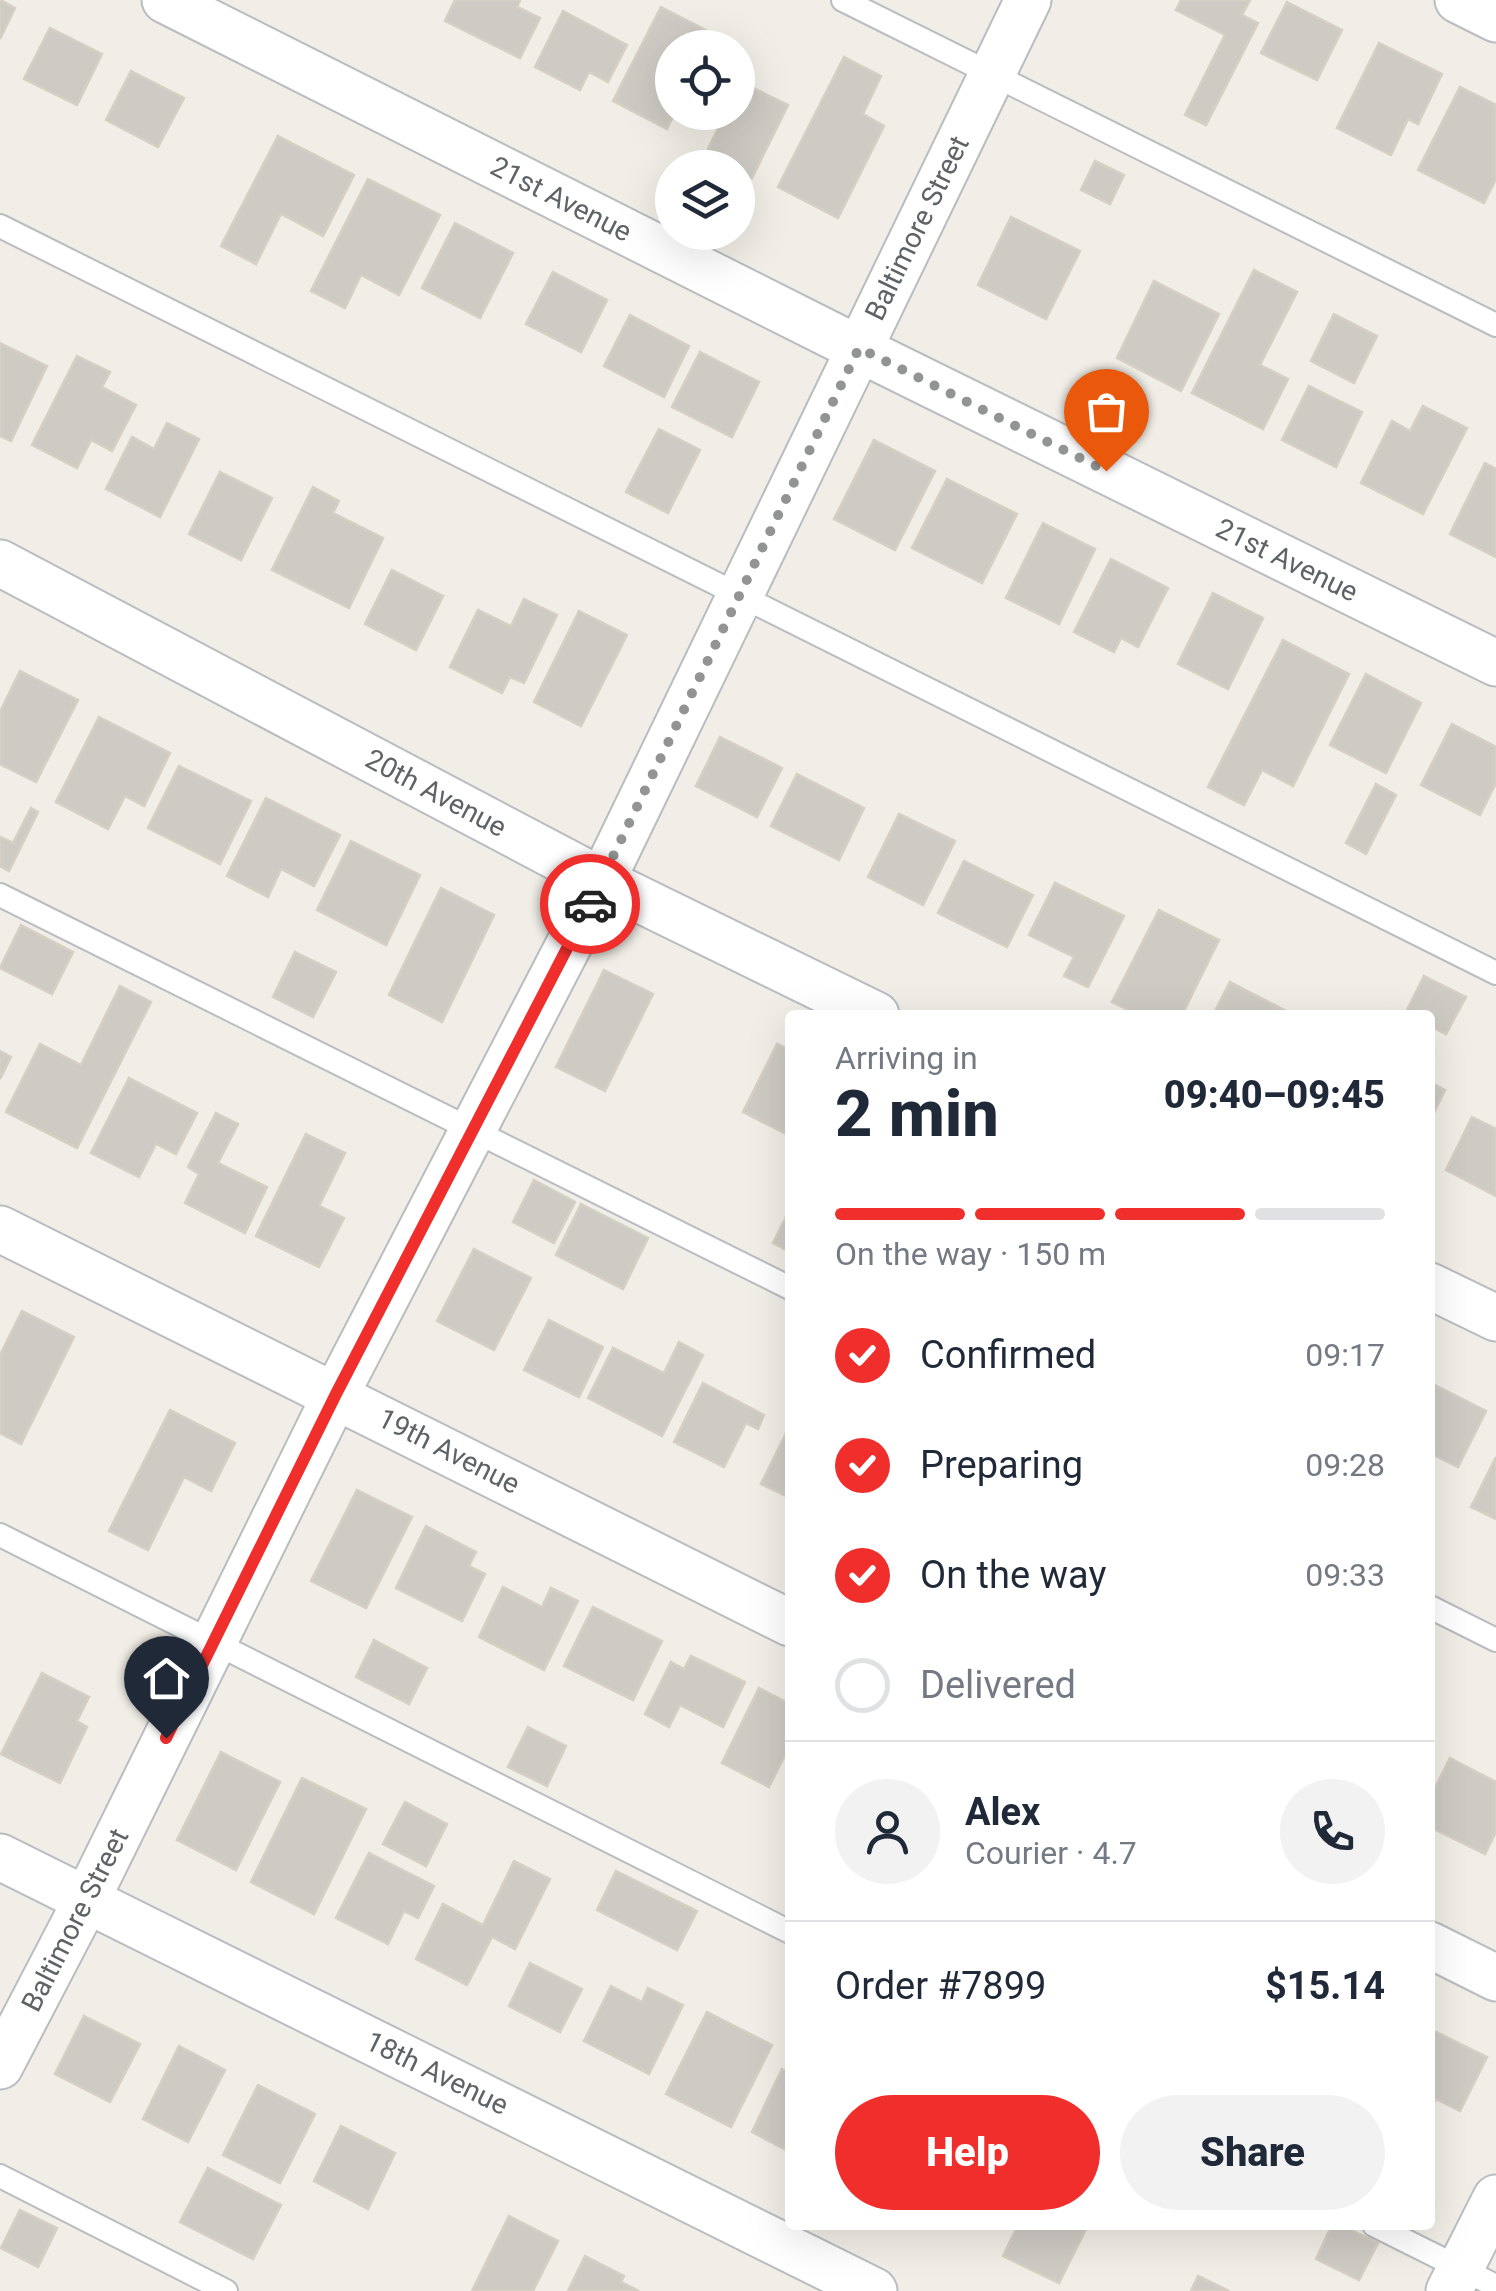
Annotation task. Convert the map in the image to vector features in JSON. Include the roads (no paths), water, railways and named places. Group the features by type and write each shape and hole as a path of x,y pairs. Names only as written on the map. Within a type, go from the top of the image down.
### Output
{"street":[{"name":"21st Avenue","path":"165,0 1496,663"},
{"name":"Baltimore Street","path":"0,2066 88,1899 336,1394 602,880 1028,0"},
{"path":"1458,0 1496,19"},
{"name":"20th Avenue","path":"0,563 602,880 866,1010"},
{"name":"19th Avenue","path":"0,1229 785,1619"},
{"path":"1435,1288 1496,1318"},
{"name":"18th Avenue","path":"0,1856 874,2291"},
{"path":"1435,1948 1496,1978"},
{"path":"1468,2282 1496,2198"}],"lane":[{"path":"843,0 1496,325"},
{"path":"0,226 1496,973"},
{"path":"0,895 785,1286"},
{"path":"0,1535 785,1929"},
{"path":"1435,1610 1496,1640"},
{"path":"0,2176 226,2291"},
{"path":"1382,2230 1468,2282"}]}
